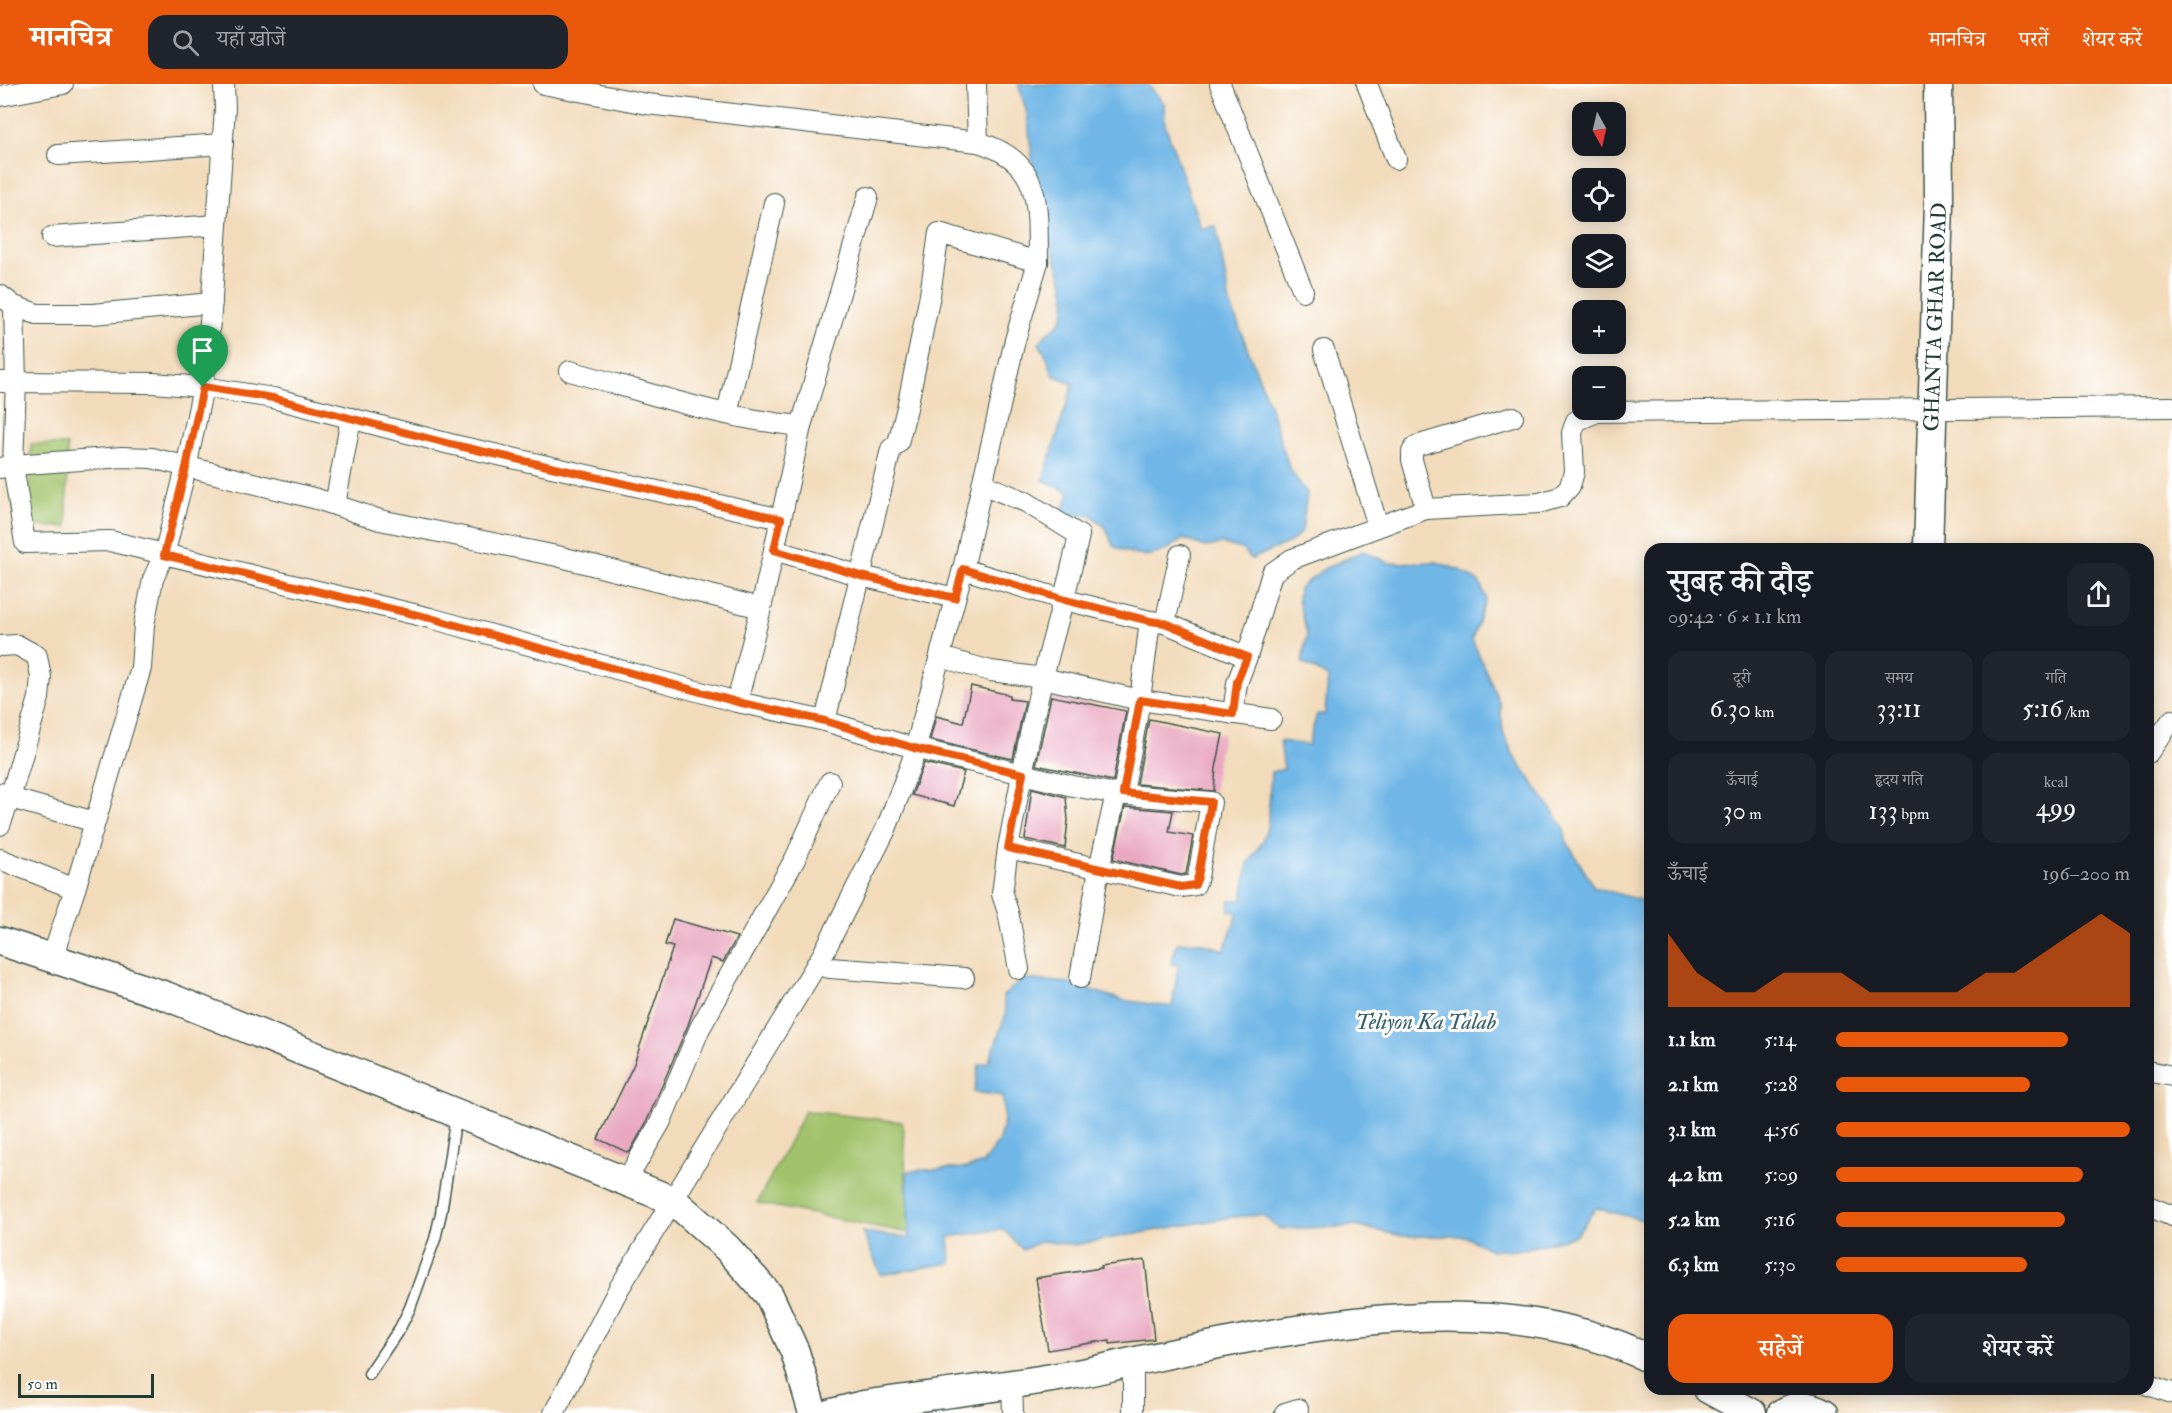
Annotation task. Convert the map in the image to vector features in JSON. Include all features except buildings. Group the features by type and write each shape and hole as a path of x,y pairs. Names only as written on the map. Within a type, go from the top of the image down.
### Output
{"street":[{"path":"0,96 63,84"},
{"path":"51,958 75,888 141,668 144,625 153,579 164,555 203,387 212,303 225,84"},
{"path":"543,84 647,104 978,142 994,147 1013,158 1026,173 1033,188 1037,207 1038,262 1015,340 963,569 940,657 912,761 886,829 816,965 618,1290 554,1413"},
{"path":"976,84 978,142"},
{"path":"1220,84 1304,291"},
{"path":"1367,84 1396,159"},
{"name":"GHANTA GHAR ROAD","path":"1938,84 1938,408 1943,543"},
{"name":"GHANTA GHAR ROAD","path":"1928,543 1952,232 1952,84"},
{"path":"58,155 223,144"},
{"path":"737,702 761,608 801,426 868,197"},
{"path":"727,414 774,203"},
{"path":"52,237 217,225"},
{"path":"825,721 891,449 898,443 907,408 930,295 939,233 1038,262"},
{"path":"212,303 93,314 37,314 7,301 6,466 25,543 110,541 430,618 737,702 825,721 914,748 1023,774 1119,793 1211,802 1195,885 1181,887 1008,848"},
{"path":"1324,350 1378,526"},
{"path":"570,371 727,414 765,422 801,426"},
{"path":"8,382 153,383 203,387 273,398 450,444 781,519"},
{"path":"1233,714 1237,682 1247,657 1272,573 1292,559 1426,508 1539,503 1560,497 1570,486 1574,472 1572,434 1576,421 1597,412 2172,406"},
{"path":"1426,508 1412,460 1412,452 1416,446 1513,417"},
{"path":"335,506 351,418"},
{"path":"6,466 152,458 380,520 557,556 761,608"},
{"path":"982,483 1026,502 1079,535 1065,600 1043,678 1008,848 1002,894 1008,912 1019,969"},
{"path":"774,550 861,576 955,598"},
{"path":"1080,978 1099,869 1119,793 1157,622 1180,555"},
{"path":"963,569 1065,600 1157,622 1247,657"},
{"path":"0,646 17,645 37,656 41,677 39,698 5,795 0,825"},
{"path":"940,657 991,671 1043,678 1140,700 1272,718"},
{"path":"2154,745 2172,720"},
{"path":"626,1181 660,1123 700,1028 795,859 830,782"},
{"path":"5,795 95,822"},
{"path":"0,859 75,888"},
{"path":"0,941 166,996 674,1201 728,1248 769,1295 795,1352 813,1413"},
{"path":"816,965 964,978"},
{"path":"2154,1072 2172,1076"},
{"path":"2154,1208 2172,1216"},
{"path":"832,1413 863,1405 1071,1375 1357,1320 1483,1317 1570,1329 1644,1357"},
{"path":"1133,1362 1133,1413"},
{"path":"1012,1383 1013,1413"},
{"path":"2154,1387 2172,1393"},
{"path":"1782,1413 1796,1406 1818,1403"}],"lane":[{"path":"369,1374 400,1328 435,1239 456,1113"}],"green space":[{"path":"31,444 67,445 67,527 28,526"},
{"path":"805,1111 903,1122 909,1233 757,1203"}],"water":[{"path":"1018,84 1147,84 1164,103 1165,124 1201,229 1216,226 1230,303 1269,404 1290,470 1307,493 1302,531 1292,541 1252,559 1242,549 1223,544 1205,547 1183,539 1157,554 1141,555 1113,546 1106,528 1091,515 1062,516 1069,492 1043,480 1073,384 1053,375 1046,355 1039,344 1062,318 1065,295 1061,275 1042,223 1027,115"},
{"name":"Teliyon Ka Talab","path":"1363,551 1389,563 1437,562 1462,571 1480,583 1486,598 1472,639 1500,704 1503,732 1514,756 1563,826 1567,842 1594,887 1644,901 1644,1220 1596,1208 1575,1236 1520,1250 1491,1250 1464,1236 1403,1236 1355,1226 1279,1229 1262,1215 1232,1217 1073,1245 1041,1241 1023,1250 1003,1229 949,1237 951,1263 881,1275 862,1232 909,1238 907,1171 967,1168 983,1163 999,1141 1004,1120 1003,1096 974,1092 979,1065 989,1062 1006,1014 1003,996 1023,979 1070,983 1122,1000 1172,1007 1178,966 1171,963 1177,943 1199,942 1224,950 1238,913 1229,911 1230,900 1242,900 1248,864 1263,841 1268,824 1271,772 1284,769 1280,741 1308,745 1317,714 1325,714 1328,677 1302,662 1307,634 1298,600 1299,588 1324,569"}],"route":[{"path":"203,387 273,398 450,444 781,519 774,550 861,576 955,598 963,569 1065,600 1165,623 1247,657 1237,682 1233,714 1140,700 1123,793 1211,802 1195,885 1181,887 1008,848 1023,774 914,748 825,721 737,702 430,618 164,555 203,387"}]}
